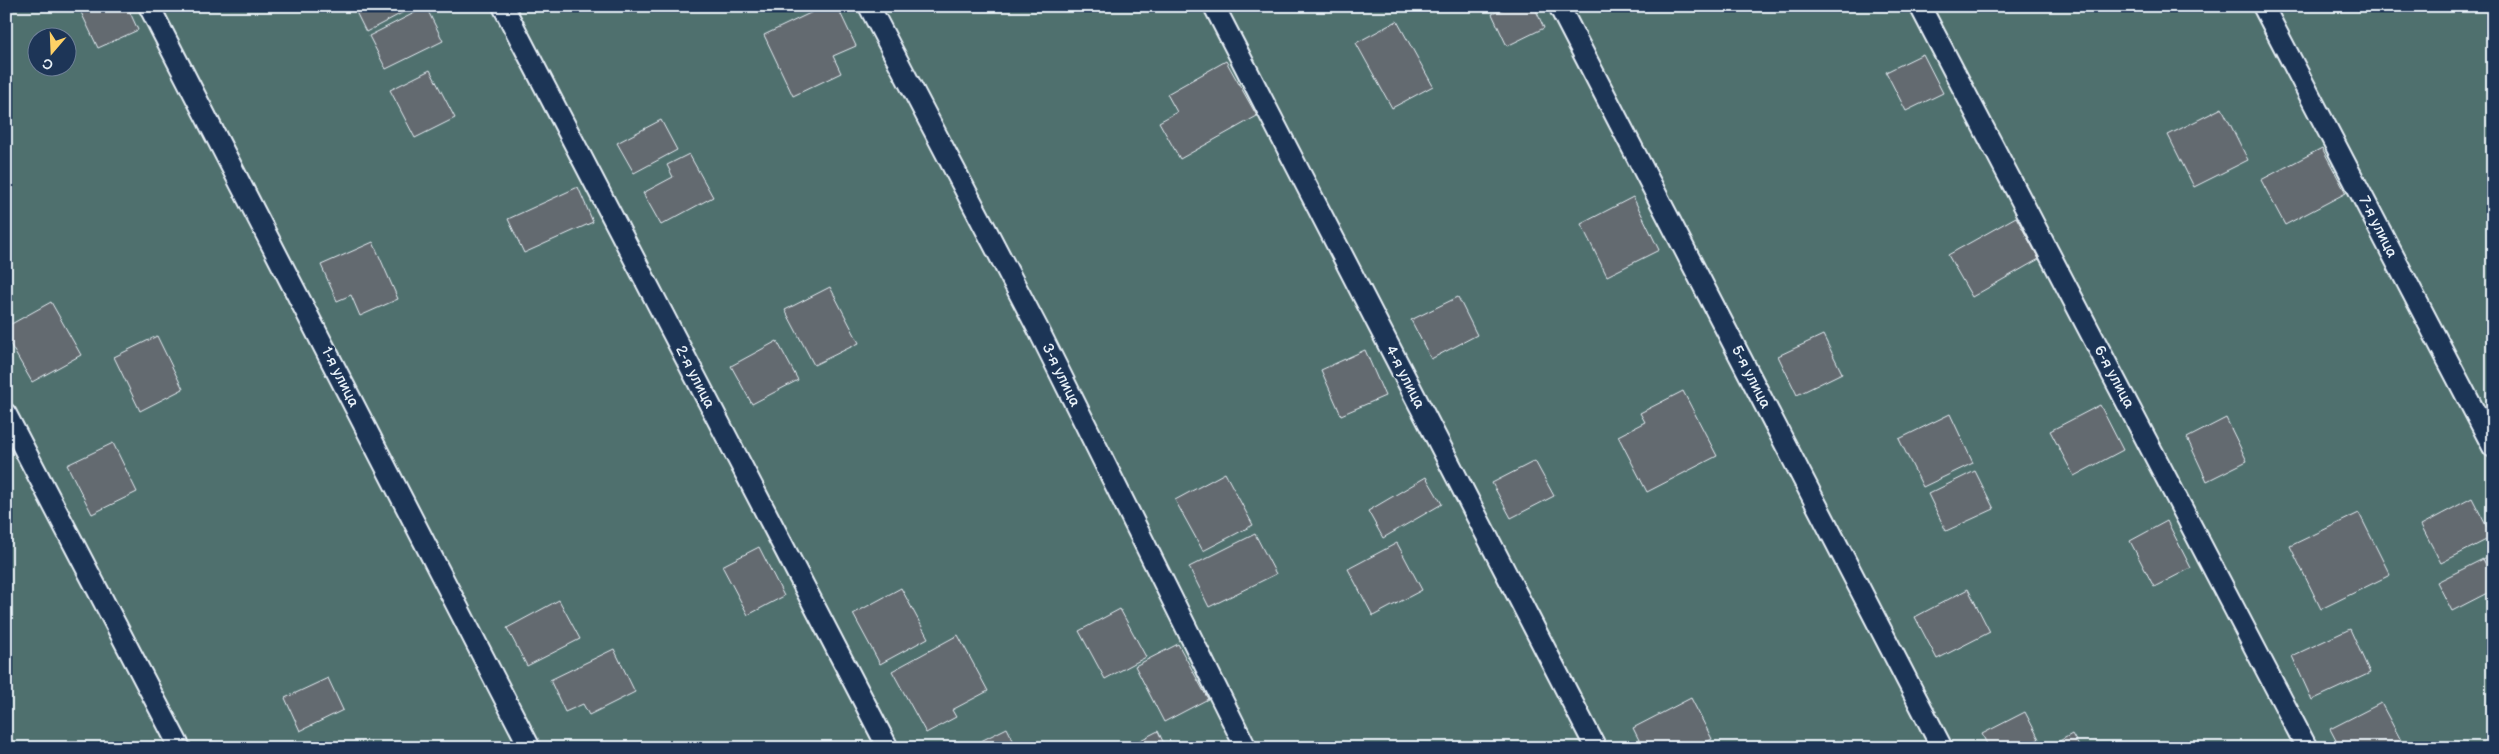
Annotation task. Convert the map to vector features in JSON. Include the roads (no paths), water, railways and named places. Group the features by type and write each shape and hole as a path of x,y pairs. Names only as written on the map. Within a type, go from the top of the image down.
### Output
{"lane":[{"name":"1-я улица","path":"149,6 530,748"},
{"name":"2-я улица","path":"503,6 888,748"},
{"name":"3-я улица","path":"869,6 1039,331 1246,748"},
{"name":"4-я улица","path":"1214,6 1596,748"},
{"name":"5-я улица","path":"1559,6 1942,748"},
{"name":"6-я улица","path":"1920,6 2307,748"},
{"name":"7-я улица","path":"2263,6 2493,447"},
{"path":"6,414 180,748"}]}
